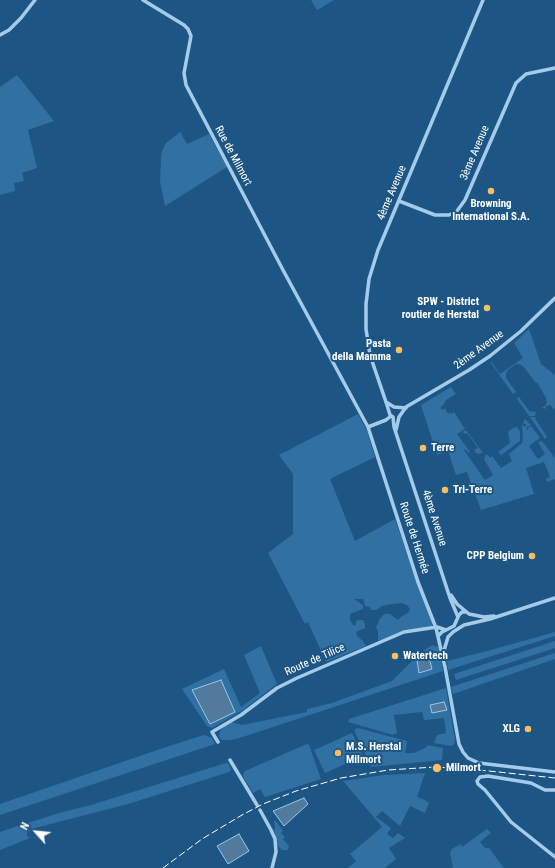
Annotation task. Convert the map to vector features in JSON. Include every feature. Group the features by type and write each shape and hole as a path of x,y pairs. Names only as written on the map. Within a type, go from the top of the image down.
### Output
{"street":[{"path":"0,35 21,18 35,0"},
{"name":"Rue de Milmort","path":"143,0 188,29 191,36 184,73 186,85 317,332"},
{"name":"4ème Avenue","path":"467,613 452,597 448,588 374,368 368,342 366,297 374,261 483,0"},
{"name":"3ème Avenue","path":"399,200 435,216 449,215 457,211 465,200 516,83 526,74 555,68"},
{"name":"2ème Avenue","path":"400,415 406,408 486,359 521,331 555,298"},
{"name":"Route de Hermée","path":"317,332 368,427 417,577 436,628 459,744 463,752 468,758 479,763 555,772"},
{"name":"4ème Avenue","path":"386,401 396,408"},
{"path":"396,408 400,411 396,431"},
{"path":"368,427 386,420 391,415 391,409 406,408"},
{"path":"391,415 400,415"},
{"path":"386,420 393,424"},
{"name":"4ème Avenue","path":"448,588 450,598 458,618"},
{"path":"442,655 446,641 453,632 466,625 555,598"},
{"path":"438,636 442,632 454,626 460,614 467,613 484,617 500,615"},
{"path":"466,625 471,619 467,613"},
{"path":"458,618 459,623 466,625"},
{"name":"Route de Tilice","path":"218,742 212,732 241,715 277,688 297,678 404,632 436,628 446,630"},
{"path":"439,641 446,641"},
{"path":"230,760 257,805"},
{"path":"555,790 544,790 531,783 488,776 482,776 477,781 511,822 555,857"},
{"path":"260,810 275,840 276,852 272,868"}],"shaded area":[{"path":"311,0 334,0 317,10"},
{"path":"17,75 54,121 28,130 37,168 22,173 24,181 14,183 15,191 0,195 0,87"},
{"path":"180,132 187,144 209,134 227,167 165,206 160,181 162,151 166,143"},
{"path":"529,329 541,364 555,375 555,410 550,405 546,406 544,409 542,407 544,407 547,403 546,398 537,382 536,383 523,366 516,364 506,373 506,378 516,392 513,394 491,363 491,361 500,374 523,358 514,343"},
{"path":"451,387 456,394 446,400 440,408 443,410 445,408 448,414 450,412 451,414 454,412 465,429 457,434 470,452 469,453 465,449 464,450 485,480 493,475 484,459 485,456 487,454 490,458 492,456 501,468 512,461 509,454 522,443 523,440 522,424 524,427 529,423 531,425 526,428 528,430 531,426 540,438 529,446 538,459 545,454 538,442 542,441 555,458 555,479 547,482 546,479 550,477 544,462 526,468 534,494 481,510 467,472 456,475 448,451 437,455 421,405"},
{"path":"519,397 529,411 536,412 535,416 529,416 517,399"},
{"path":"358,414 367,431 375,457 330,479 355,541 395,519 417,583 433,623 429,628 404,632 383,641 378,640 378,631 376,627 384,614 390,614 398,620 408,613 410,609 407,605 402,603 382,606 376,610 371,610 370,607 365,606 363,599 354,599 363,605 363,609 350,614 350,620 353,625 356,625 356,621 363,620 365,628 356,632 357,636 366,646 326,662 308,622 305,624 268,553 293,534 293,474 279,455"},
{"path":"530,417 535,417 547,437 545,439"},
{"path":"525,419 529,423 526,425 524,423 523,424"},
{"path":"517,427 520,431 520,441 501,455 498,452 510,443 508,432"},
{"path":"466,430 483,453 477,454 474,450 478,448 467,433 465,434 463,432"},
{"path":"555,632 555,636 448,670 447,661"},
{"path":"555,641 555,648 456,680 454,674"},
{"path":"432,645 439,647 443,671 232,740 221,740 219,736 220,731 224,726 231,722 242,725 307,712 307,709 332,703 392,681 419,654"},
{"path":"261,646 277,684 243,710 212,728 207,726 182,689 224,669 241,707 260,693 244,655"},
{"path":"555,653 555,659 453,694 451,687"},
{"path":"429,658 432,669 419,673 417,660"},
{"path":"221,680 235,712 210,724 192,690"},
{"path":"446,688 455,740 454,744 451,746 434,743 437,735 446,733 444,718 424,720 422,712 394,715 397,733 393,735 348,722 349,719"},
{"path":"444,702 447,710 432,713 430,705"},
{"path":"358,728 407,741 405,753 414,753 427,747 427,745 443,748 442,760 371,767 354,730"},
{"name":"M.S. Herstal Milmort","path":"352,733 363,756 325,773 314,750"},
{"path":"204,735 212,738 215,744 0,815 0,804"},
{"path":"307,744 309,745 321,779 265,797 260,789 253,793 244,778 243,774 245,771"},
{"path":"228,763 231,770 229,772 128,804 32,829 28,823 91,805"},
{"path":"425,773 417,797 429,803 425,813 410,806 400,826 382,811 376,817 391,828 387,834 393,838 398,833 405,838 389,848 396,859 385,868 348,868 356,861 350,854 382,827 343,781 384,775"},
{"path":"304,798 308,804 284,826 273,811"},
{"path":"274,821 276,821 283,831 281,833 285,837 283,839 289,846 288,850 282,850 278,846 274,830"},
{"path":"23,824 30,830 27,833 27,836 30,838 0,850 0,832"},
{"path":"487,829 491,833 480,842 485,848 489,848 504,868 453,868 450,852 452,849 461,844 462,847"},
{"path":"239,834 249,851 228,864 217,846"}],"railway":[{"path":"163,868 202,839 263,804 296,791 341,778 388,770 435,767 470,769 555,778"}],"place":[{"name":"Browning International S.A.","path":"491,191"},
{"name":"SPW - District routier de Herstal","path":"487,308"},
{"name":"Pasta della Mamma","path":"399,350"},
{"name":"Terre","path":"423,448"},
{"name":"Tri-Terre","path":"445,490"},
{"name":"CPP Belgium","path":"532,556"},
{"name":"Watertech","path":"395,656"},
{"name":"XLG","path":"528,729"},
{"name":"M.S. Herstal Milmort","path":"338,753"},
{"name":"Milmort","path":"437,768"}]}
